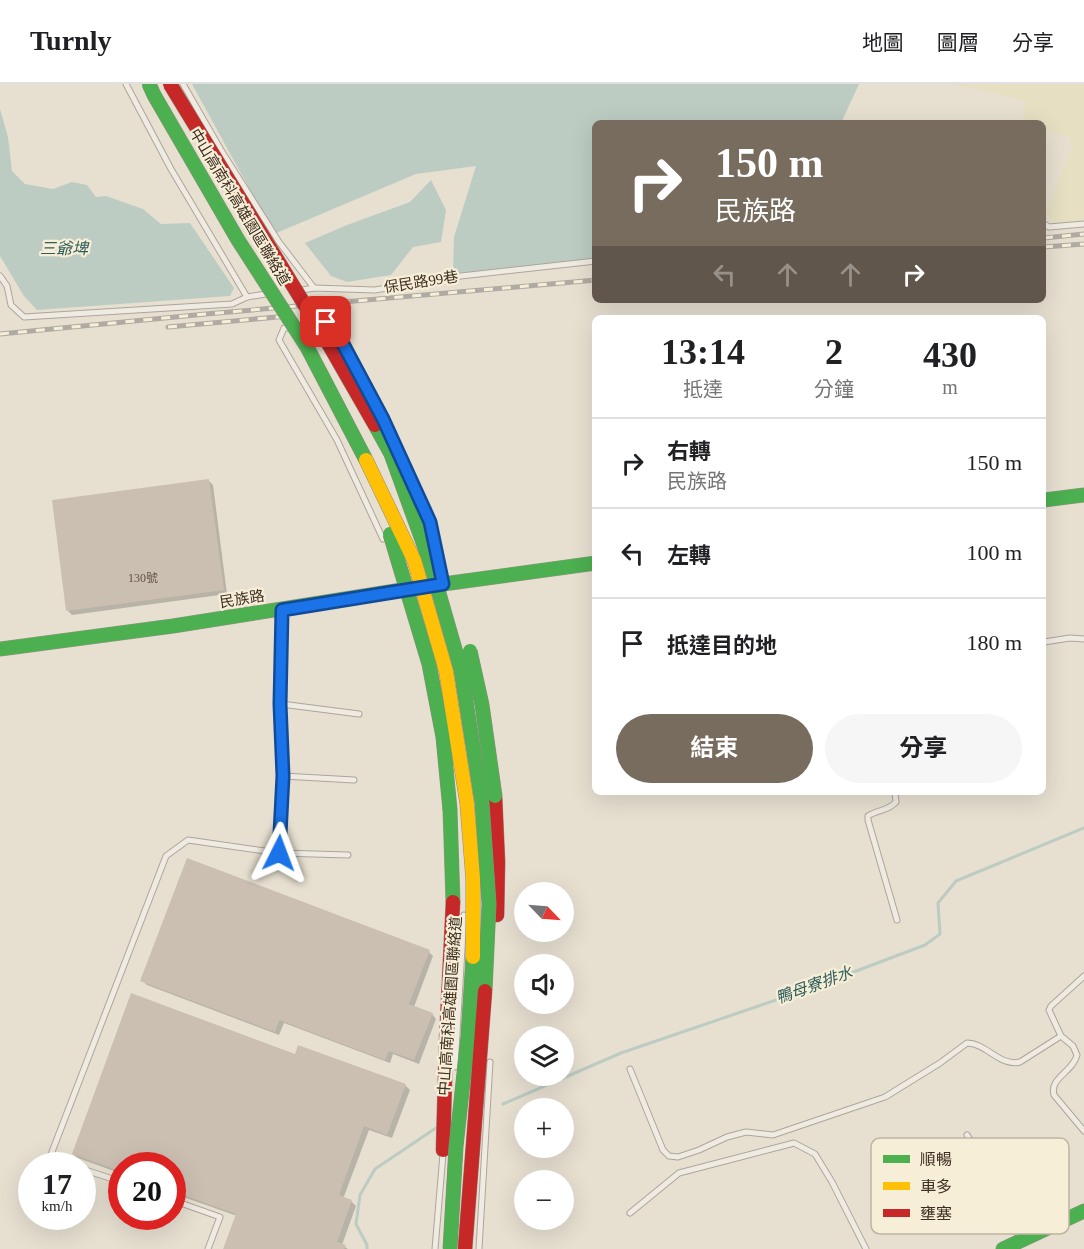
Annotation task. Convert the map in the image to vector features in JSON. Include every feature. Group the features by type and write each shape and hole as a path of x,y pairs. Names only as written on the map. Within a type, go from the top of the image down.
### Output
{"main road":[{"name":"中山高南科高雄園區聯絡道","path":"149,84 238,240 307,347 368,462 414,560 446,671 467,803 473,879 474,945 468,1036 456,1147 450,1249"},
{"name":"中山高南科高雄園區聯絡道","path":"170,84 328,343 391,454 429,562 461,670 482,803 489,904 484,1016 465,1249"},
{"path":"391,454 439,551 473,664 486,730 495,796 498,862 492,1028"},
{"path":"368,462 429,664 443,737 450,810 453,909 443,1150"},
{"path":"1046,500 1084,495"},
{"name":"民族路","path":"0,649 415,593 442,579 592,563"},
{"path":"1069,1217 1084,1210"},
{"path":"1003,1249 1033,1234"},
{"path":"998,1249 1020,1240"}],"lane":[{"path":"126,84 171,170 247,297"},
{"path":"183,84 279,242 314,288"},
{"path":"1046,225 1049,227 1084,224"},
{"name":"保民路99巷","path":"292,291 314,288 375,290 461,276 592,261"},
{"path":"0,276 7,286 11,305 24,317 232,304 247,297 281,292"},
{"path":"392,440 335,329 326,322 284,328 279,340 337,440 381,535 415,593"},
{"path":"406,470 430,522 439,563"},
{"path":"442,579 470,689 485,788 490,1006"},
{"path":"279,853 283,776 280,704 282,610"},
{"path":"1046,642 1070,638 1084,639"},
{"path":"438,675 452,755"},
{"path":"280,704 359,714"},
{"path":"283,776 354,780"},
{"path":"895,795 896,802 891,807 872,813 868,816 868,820 897,920"},
{"path":"52,1152 166,856 188,840 279,853 348,855"},
{"path":"455,1070 464,908"},
{"path":"1084,976 1049,1010 1061,1036 1073,1046 1077,1055 1073,1065 1054,1084 1054,1095 1084,1131"},
{"path":"630,1069 663,1150 669,1156 678,1157 727,1137 746,1132 773,1135 885,1096 940,1064 967,1043 977,1044 1014,1064 1061,1036"},
{"path":"479,1249 490,1052"},
{"path":"435,1249 443,1150 451,1093"},
{"path":"630,1213 680,1173 794,1143 815,1154 866,1249"},
{"path":"186,1205 220,1217 208,1249"},
{"path":"1018,1234 1020,1240"}],"shaded area":[{"path":"954,84 1084,84 1084,221 1052,224 1046,211 1072,148 1069,137 1046,131 1046,120 1023,120 1026,101"}],"water":[{"path":"192,84 859,84 842,120 592,120 592,264 453,273 454,237 476,166 416,174 274,234"},
{"name":"三爺埤","path":"0,109 8,137 12,171 25,184 53,189 72,182 87,185 96,197 106,196 143,209 161,224 190,223 234,288 230,296 37,310 24,296 0,256"},
{"path":"431,180 446,210 441,242 413,247 391,275 347,282 331,276 305,243 410,202"}],"building":[{"path":"209,479 224,590 66,611 52,500"},
{"path":"187,858 430,950 409,1004 433,1013 414,1060 389,1051 385,1060 279,1020 275,1032 140,981"},
{"path":"131,993 295,1054 298,1045 406,1084 387,1135 364,1126 339,1195 352,1200 337,1242 346,1245 344,1249 223,1249 236,1214 186,1196 186,1152 108,1152 108,1167 96,1163 96,1152 73,1152"}],"waterway":[{"name":"鴨母寮排水","path":"503,1104 621,1053 814,987 925,945 940,934 938,903 956,881 1084,828"},
{"name":"鴨母寮排水","path":"367,1249 356,1224 360,1195 375,1169 436,1128"}],"railway":[{"path":"1046,238 1084,234"},
{"path":"1046,247 1084,244"},
{"path":"0,334 592,280"},
{"path":"168,327 288,316"}],"traffic: fast":[{"path":"149,84 238,240 307,347 366,460"},
{"path":"375,425 391,454 430,562 461,670 482,803 489,904 485,991"},
{"path":"1046,500 1084,495"},
{"path":"390,534 429,664 443,737 450,810"},
{"path":"0,649 173,626 414,588 592,564"},
{"path":"470,651 482,705 495,796"},
{"path":"450,810 453,902"},
{"path":"450,1249 456,1147 468,1036 473,957"},
{"path":"1069,1218 1084,1211"},
{"path":"1003,1249 1035,1234"}],"traffic: jam":[{"path":"170,84 328,343 375,425"},
{"path":"495,796 498,862 497,915"},
{"path":"443,1150 453,902"},
{"path":"465,1249 485,991"}],"traffic: slow":[{"path":"366,460 414,560 446,671 467,803 473,879 473,957"}],"route":[{"path":"279,853 283,776 280,704 282,610 443,584 430,522 383,419 335,329 326,322"}]}
